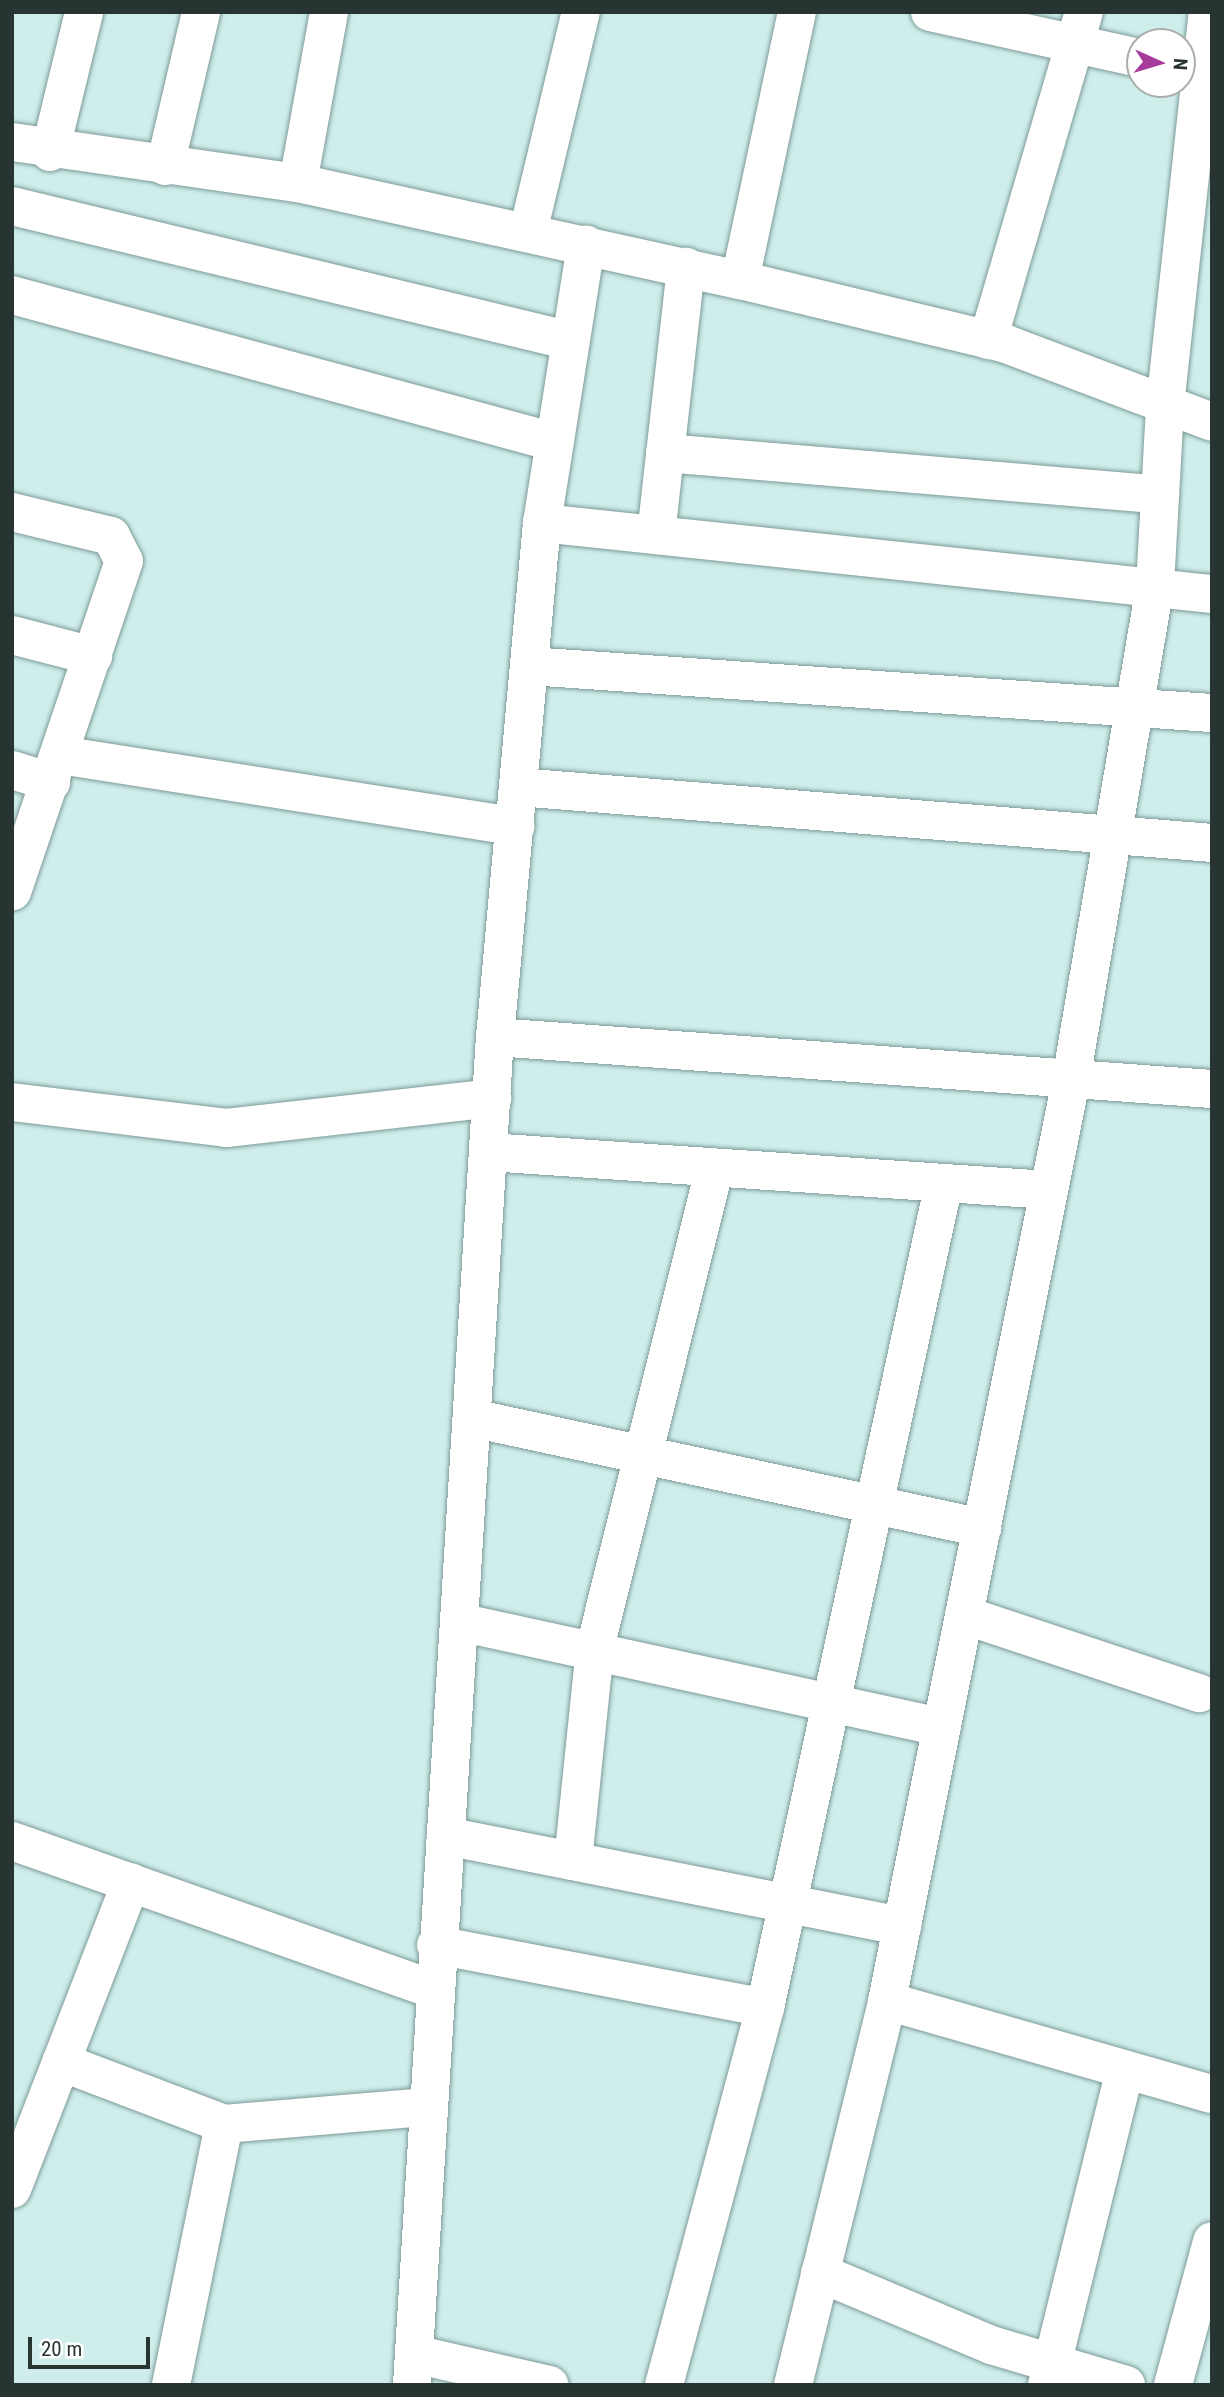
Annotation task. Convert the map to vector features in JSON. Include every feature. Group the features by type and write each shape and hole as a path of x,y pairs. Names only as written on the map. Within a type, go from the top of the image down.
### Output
{"street":[{"path":"50,152 84,12"},
{"path":"164,166 201,12"},
{"path":"299,183 329,12"},
{"path":"528,232 581,12"},
{"path":"740,279 797,12"},
{"path":"930,12 1081,30 1126,51"},
{"path":"793,2385 887,2001 1071,1080 1155,586 1165,406 1198,67 1208,12"},
{"path":"988,340 1081,30"},
{"path":"12,142 50,152 299,183 740,279 988,340 1212,422"},
{"path":"12,206 571,341"},
{"path":"549,2385 413,2369 436,1945 446,1836 495,1037 542,523 586,244"},
{"path":"656,535 686,267"},
{"path":"12,295 554,442"},
{"path":"665,453 1160,495"},
{"path":"12,512 97,530 121,547 124,561 12,892"},
{"path":"542,523 1212,594"},
{"path":"12,635 93,656"},
{"path":"529,666 1212,713"},
{"path":"12,770 55,768 515,825"},
{"path":"518,787 1114,832 1212,843"},
{"path":"495,1037 1212,1089"},
{"path":"12,1102 226,1128 492,1098"},
{"path":"488,1152 1049,1190"},
{"path":"573,1861 595,1648 642,1451 715,1168"},
{"path":"664,2385 765,2008 944,1183"},
{"path":"472,1418 642,1451 875,1506 982,1528"},
{"path":"964,1615 1199,1693"},
{"path":"459,1622 595,1648 942,1727"},
{"path":"446,1836 902,1926"},
{"path":"12,1841 434,1990"},
{"path":"12,2189 131,1882"},
{"path":"436,1945 765,2008"},
{"path":"887,2001 1212,2094"},
{"path":"61,2062 224,2124 427,2107"},
{"path":"1050,2376 1125,2070"},
{"path":"171,2385 224,2124"},
{"path":"1173,2385 1212,2241"},
{"path":"820,2273 1050,2376 1126,2385"}]}
